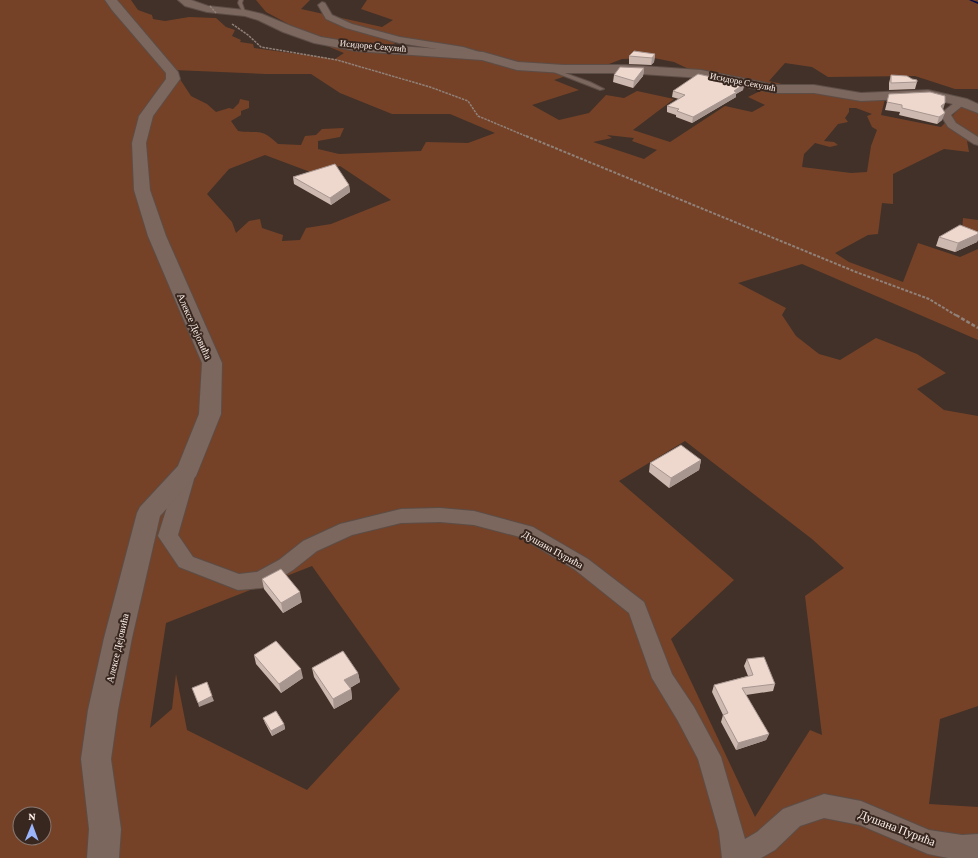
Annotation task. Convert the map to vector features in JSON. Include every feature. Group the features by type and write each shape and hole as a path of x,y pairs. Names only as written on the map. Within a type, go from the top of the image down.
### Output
{"street":[{"name":"Алексе Дејовића","path":"103,858 104,829 96,759 103,710 118,638 149,513 188,470 210,414 212,363 160,243 142,190 139,143 146,116 173,80 172,72 116,8 111,0"},
{"path":"184,0 189,4 207,9 245,12"},
{"name":"Исидоре Секулић","path":"322,5 329,16 349,26 399,40 463,50 517,66 626,69 701,74 776,89 814,89 861,97 928,94 962,102 978,109"},
{"name":"Исидоре Секулић","path":"245,12 262,17 287,29 318,40 356,47 483,56"},
{"path":"962,102 945,114 952,125 978,142"},
{"name":"Душана Пурића","path":"188,470 168,536 186,562 238,582 262,580 286,565 310,546 347,529 401,516 440,515 474,518 526,532 581,564 637,608 663,678 686,714 709,757 731,832 736,858 766,841 792,817 824,806 861,813 928,842 962,848 978,846"}],"lane":[{"path":"241,0 240,3 245,12"},
{"path":"548,68 557,73 587,82 602,89"}],"path":[{"path":"210,6 216,13"},
{"path":"248,35 261,47 337,60 387,73 468,101 478,116 856,272 929,299 978,328"}],"shaded area":[{"path":"0,0 131,0 138,10 152,15 153,19 165,21 189,17 216,18 226,27 235,30 232,36 241,40 240,42 253,44 254,48 335,59 344,53 327,46 331,44 515,63 401,40 390,46 353,44 305,33 266,12 256,0 310,0 301,9 382,27 393,20 361,9 367,0 978,0 978,89 955,89 915,76 828,77 812,67 785,63 769,81 846,99 885,99 881,115 941,127 963,105 978,113 978,146 967,141 969,152 944,149 893,174 893,204 882,203 878,234 868,235 835,253 849,262 903,282 918,243 960,257 978,249 978,340 802,264 738,283 786,308 782,315 796,336 819,354 840,360 876,338 917,354 946,373 917,389 944,410 978,416 978,706 940,719 929,804 978,807 978,858 0,858","holes":["654,58 674,62 693,71 752,83 760,91 748,97 765,105 752,112 725,106 670,142 633,130 674,99 637,91 624,98 606,95 589,113 559,120 532,105 579,90 554,80 622,59","174,70 266,74 311,74 340,93 392,114 450,114 495,133 468,143 426,142 421,151 339,154 318,149 318,141 340,137 344,128 322,129 316,135 305,136 301,145 278,144 263,133 238,131 231,121 241,115 241,111 249,108 249,101 240,99 239,103 233,109 229,108 216,112 207,104 191,96","849,108 856,108 872,114 867,116 872,127 877,130 871,146 867,172 851,173 802,167 804,154 815,143 830,147 838,145 834,142 824,141 838,124 848,122 845,118 849,112","607,135 634,138 632,141 657,150 644,159 593,142 612,138","265,155 313,173 340,166 391,200 331,224 306,228 300,240 282,241 283,235 262,228 260,219 249,221 236,233 232,222 207,194 229,169","685,441 812,539 844,568 805,596 822,735 810,730 755,817 671,639 734,580 619,481","312,566 400,689 307,790 187,730 176,674 172,709 150,728 166,623"]},
{"path":"963,218 978,220 978,241 962,234"}],"building":[{"path":"634,51 655,54 652,58 629,56"},
{"path":"620,67 644,68 634,81 614,75"},
{"path":"698,74 744,84 734,91 737,92 693,117 677,111 679,109 667,106 685,95 673,91"},
{"path":"891,75 907,76 917,80 917,82 891,83"},
{"path":"930,92 945,96 945,103 941,106 945,113 939,117 902,108 902,105 887,102 889,94"},
{"path":"335,164 349,185 330,198 293,177"},
{"path":"960,225 978,232 978,234 958,243 939,237"},
{"path":"681,445 701,460 671,478 650,463"},
{"path":"281,569 300,592 281,603 262,579"},
{"path":"276,641 301,669 279,684 254,655"},
{"path":"343,651 358,673 344,680 351,689 333,699 312,668"},
{"path":"764,657 775,684 742,688 769,734 738,743 723,715 728,713 714,685 753,675 747,659"},
{"path":"207,682 212,696 198,703 192,688"},
{"path":"276,711 284,724 271,731 263,718"}],"waterway":[{"path":"970,0 978,3"}]}
